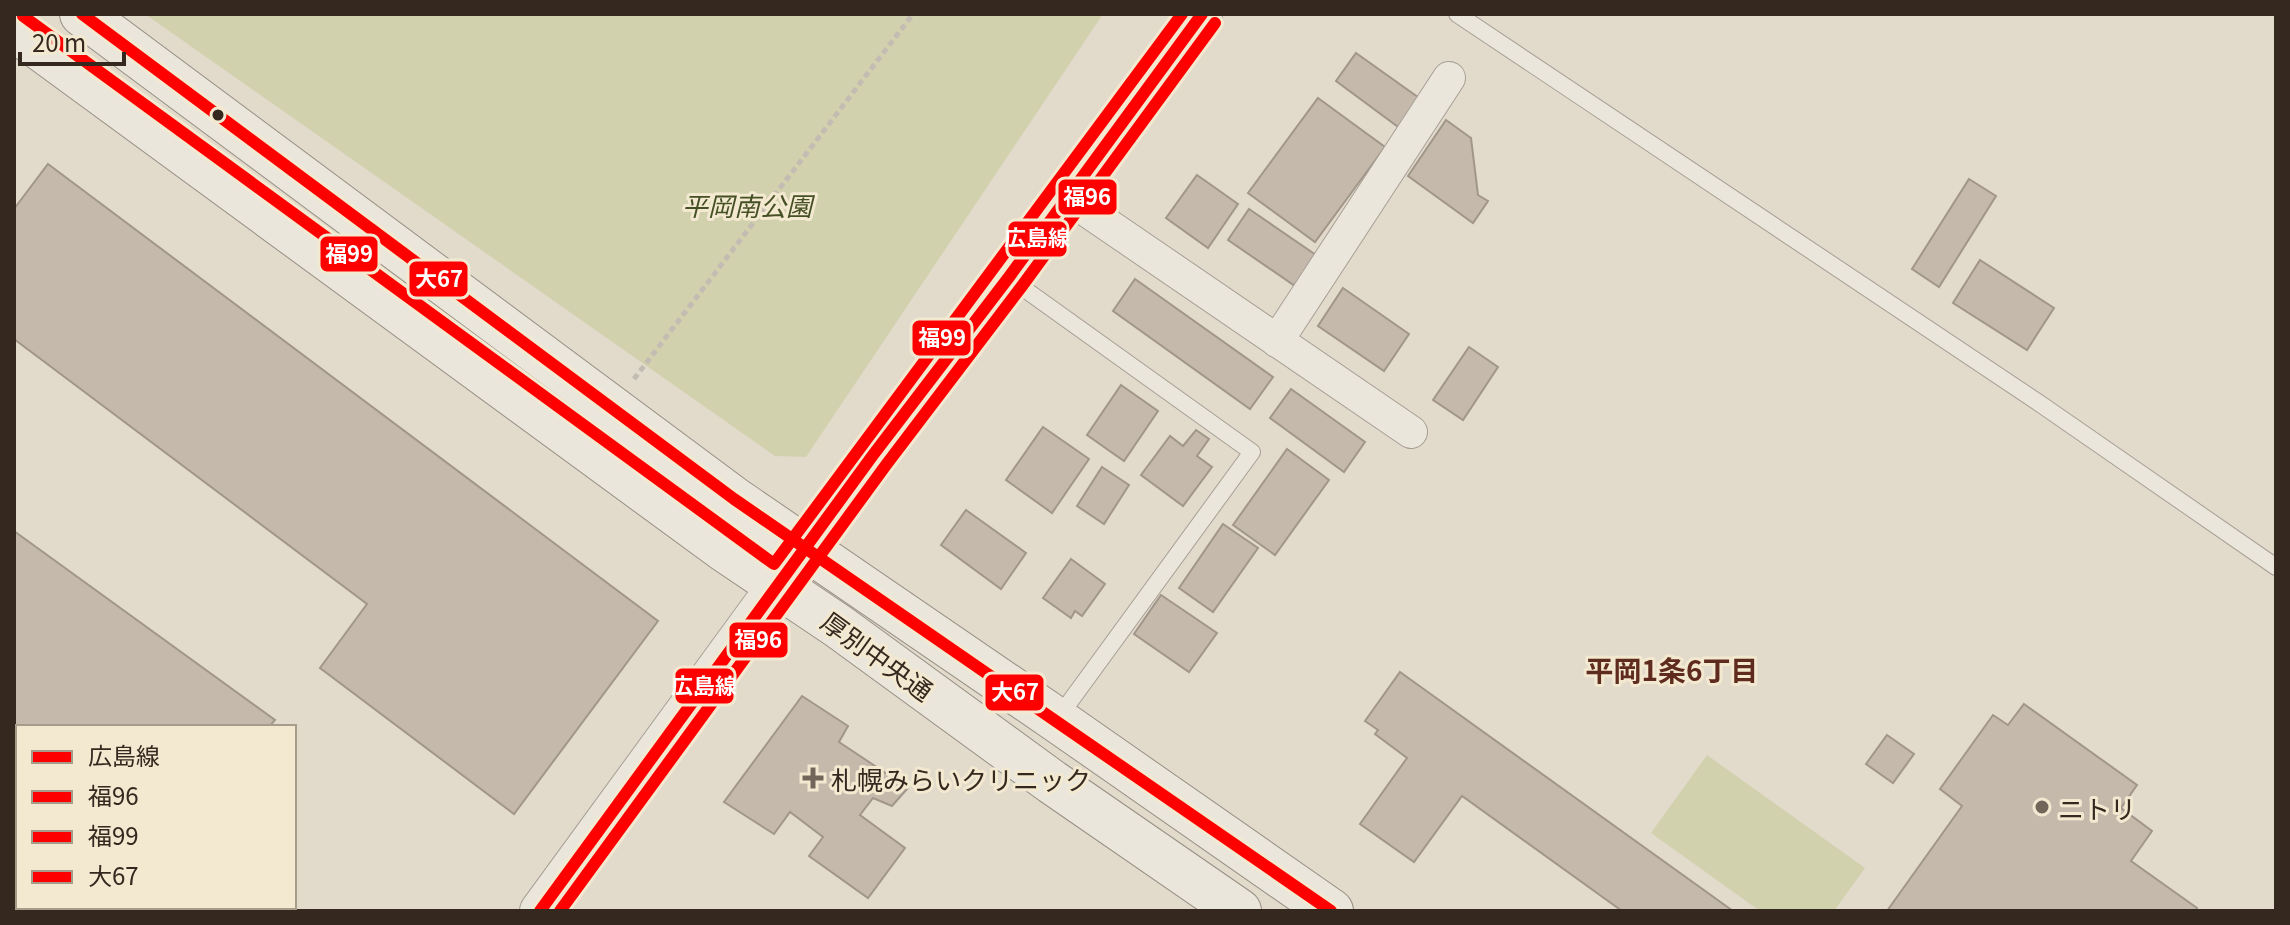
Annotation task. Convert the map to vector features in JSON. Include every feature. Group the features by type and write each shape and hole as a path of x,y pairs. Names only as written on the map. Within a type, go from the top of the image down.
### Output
{"main road":[{"name":"厚別中央通","path":"82,14 734,499 1331,911"},
{"name":"厚別中央通","path":"14,29 725,550 838,626 1052,782 1239,911"}],"street":[{"path":"540,911 1202,14"},
{"path":"1277,341 1449,78"},
{"path":"1067,197 1411,432"}],"lane":[{"path":"1457,14 2039,403 2276,567"},
{"path":"1009,277 1252,452 1057,720"}],"path":[{"path":"611,409 913,14"}],"green space":[{"name":"平岡南公園","path":"145,14 1103,14 806,457 775,456"},
{"path":"1707,755 1865,868 1834,911 1760,911 1651,833"}],"building":[{"path":"1356,53 1422,100 1401,129 1336,81"},
{"path":"1318,98 1385,147 1315,242 1248,193"},
{"path":"1446,120 1471,138 1478,195 1488,201 1473,223 1408,176"},
{"path":"48,164 658,621 514,814 320,668 367,604 14,339 14,209"},
{"path":"1197,175 1238,204 1208,248 1166,218"},
{"path":"1969,179 1996,196 1939,287 1912,269"},
{"path":"1249,209 1316,255 1295,286 1228,240"},
{"path":"1980,260 2054,308 2027,350 1953,303"},
{"path":"1135,279 1273,377 1250,409 1113,311"},
{"path":"1343,288 1409,334 1384,371 1318,326"},
{"path":"1469,347 1498,367 1463,420 1433,400"},
{"path":"1121,385 1158,411 1124,461 1087,435"},
{"path":"1291,389 1365,442 1344,472 1270,418"},
{"path":"1043,427 1089,459 1052,513 1006,480"},
{"path":"1196,430 1209,439 1197,456 1212,467 1183,506 1141,475 1170,436 1183,446"},
{"path":"1287,449 1329,480 1275,555 1233,525"},
{"path":"1102,467 1129,485 1104,524 1077,506"},
{"path":"966,510 1026,553 1001,589 941,545"},
{"path":"1223,524 1258,548 1213,612 1179,588"},
{"path":"14,531 275,720 271,725 16,725 16,834"},
{"path":"1071,559 1105,584 1082,616 1075,611 1071,618 1043,598"},
{"path":"1161,595 1217,633 1189,672 1134,634"},
{"path":"1400,672 1733,911 1622,911 1462,796 1414,862 1360,824 1407,758 1375,734 1378,730 1365,721"},
{"path":"802,696 848,726 839,742 908,788 892,806 873,798 860,815 905,848 868,898 809,856 823,837 790,812 774,834 724,802"},
{"name":"ニトリ","path":"2024,704 2137,785 2121,808 2152,831 2131,861 2197,908 2195,911 1887,911 1962,806 1940,789 1993,715 2008,725"},
{"path":"1887,735 1914,754 1893,783 1866,764"}],"transit line":[{"name":"大67","path":"82,14 734,499 1331,911"},
{"name":"福99","path":"23,16 774,564 1182,14"},
{"name":"広島線","path":"540,911 873,455 1009,277 1202,14"},
{"name":"福96","path":"560,911 1215,23"}],"place":[{"name":"札幌みらいクリニック","path":"813,778"},
{"name":"ニトリ","path":"2042,807"}],"district":[{"name":"平岡1条6丁目","path":"1672,669"}]}
